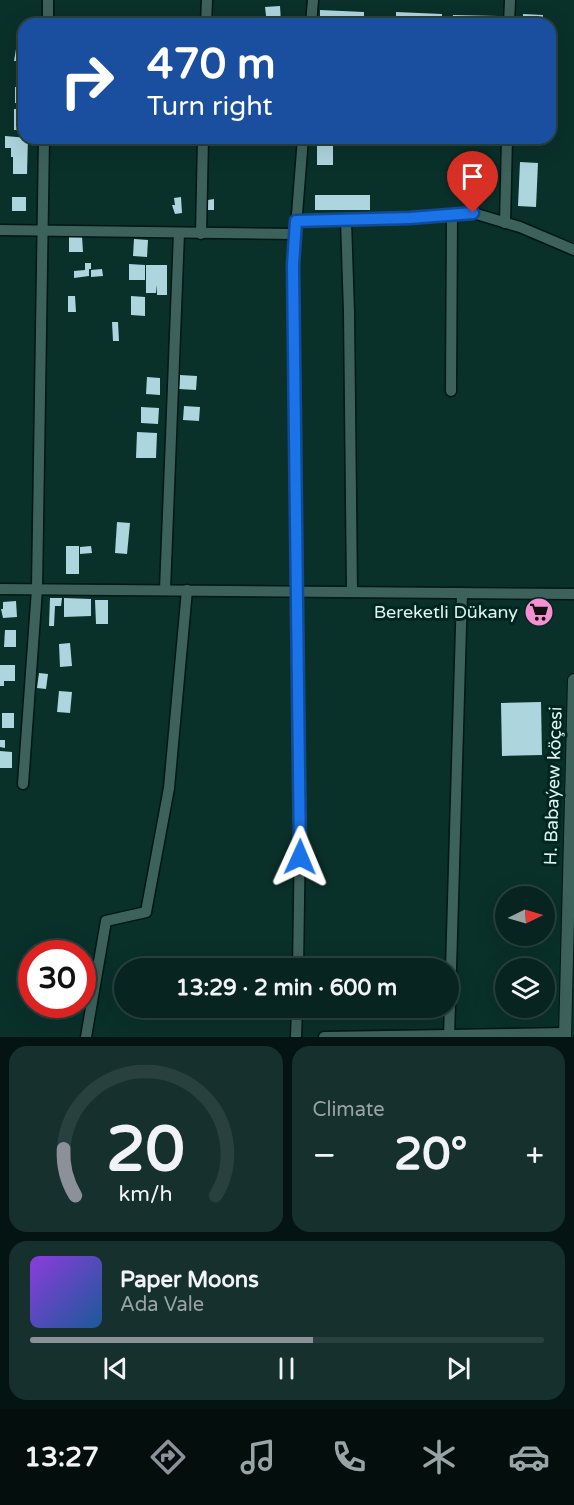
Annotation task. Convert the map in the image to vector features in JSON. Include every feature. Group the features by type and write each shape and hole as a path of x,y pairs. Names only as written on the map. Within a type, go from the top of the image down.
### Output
{"street":[{"path":"48,0 48,18"},
{"path":"206,18 207,0"},
{"path":"312,18 313,0"},
{"path":"509,18 510,0"},
{"path":"23,784 37,589 44,144"},
{"path":"201,234 203,144"},
{"path":"297,958 300,834 293,265 302,144"},
{"path":"506,223 507,144"},
{"path":"296,221 473,213 506,223 574,250"},
{"path":"451,391 452,215"},
{"path":"346,220 352,592"},
{"path":"0,230 295,234"},
{"path":"165,590 179,233"},
{"path":"0,589 574,594"},
{"path":"86,1037 106,921 146,912 169,788 187,590"},
{"path":"449,1036 462,593"},
{"name":"H. Babaýew köçesi","path":"565,1035 574,680"},
{"path":"296,1037 297,1018"},
{"path":"324,1037 565,1035"}],"building":[{"path":"280,6 281,18 266,18 265,7"},
{"path":"320,10 364,12 364,18 320,18"},
{"path":"396,12 442,14 442,18 396,18"},
{"path":"523,14 543,15 543,18 523,18"},
{"path":"453,15 498,16 498,18 453,18"},
{"path":"16,49 18,49 18,66 14,61"},
{"path":"15,87 18,87 18,103 15,103"},
{"path":"14,109 18,109 18,130 14,130"},
{"path":"5,136 18,137 18,144 28,144 27,174 13,174 11,148 5,148"},
{"path":"317,144 333,144 333,165 317,165"},
{"path":"520,162 538,163 536,207 518,206"},
{"path":"315,195 370,195 370,210 315,210"},
{"path":"12,197 26,197 26,211 12,211"},
{"path":"181,197 182,213 175,214 172,205 175,205 174,198"},
{"path":"214,199 214,210 208,210 208,200"},
{"path":"69,236 82,236 83,252 69,252"},
{"path":"134,239 148,240 147,257 133,256"},
{"path":"85,263 91,263 89,276 74,278 74,271 85,270"},
{"path":"129,264 145,265 145,280 129,280"},
{"path":"146,265 167,265 167,295 157,295 157,285 156,293 146,293"},
{"path":"102,269 103,276 91,277 91,270"},
{"path":"68,296 75,296 76,312 68,312"},
{"path":"131,296 145,297 145,316 131,315"},
{"path":"112,322 118,322 119,341 113,341"},
{"path":"180,375 197,376 196,390 179,389"},
{"path":"147,377 160,378 160,395 146,394"},
{"path":"184,406 200,407 199,421 183,420"},
{"path":"141,407 159,408 158,424 141,423"},
{"path":"137,432 157,433 156,458 136,458"},
{"path":"117,522 130,523 127,554 115,553"},
{"path":"66,546 79,546 79,574 66,574"},
{"path":"91,546 92,553 80,554 80,547"},
{"path":"50,598 62,598 61,606 55,606 54,626 49,626"},
{"path":"64,598 91,599 91,616 64,617"},
{"path":"95,600 108,600 108,624 96,624"},
{"path":"16,601 17,617 3,618 1,609 3,609 3,602"},
{"path":"5,630 16,630 16,647 4,647"},
{"path":"70,643 72,666 60,667 59,644"},
{"path":"0,665 15,665 15,681 4,681 4,686 0,686"},
{"path":"39,673 48,674 46,689 37,688"},
{"path":"59,691 72,692 70,713 57,712"},
{"path":"541,702 542,755 502,756 501,703"},
{"path":"2,713 14,713 14,728 2,728"},
{"path":"0,740 5,740 5,748 0,747"},
{"path":"0,751 12,752 12,768 0,768"}],"place":[{"name":"Bereketli Dükany","path":"539,612"}],"route":[{"path":"300,857 293,265 296,221 410,218 473,213"}]}
